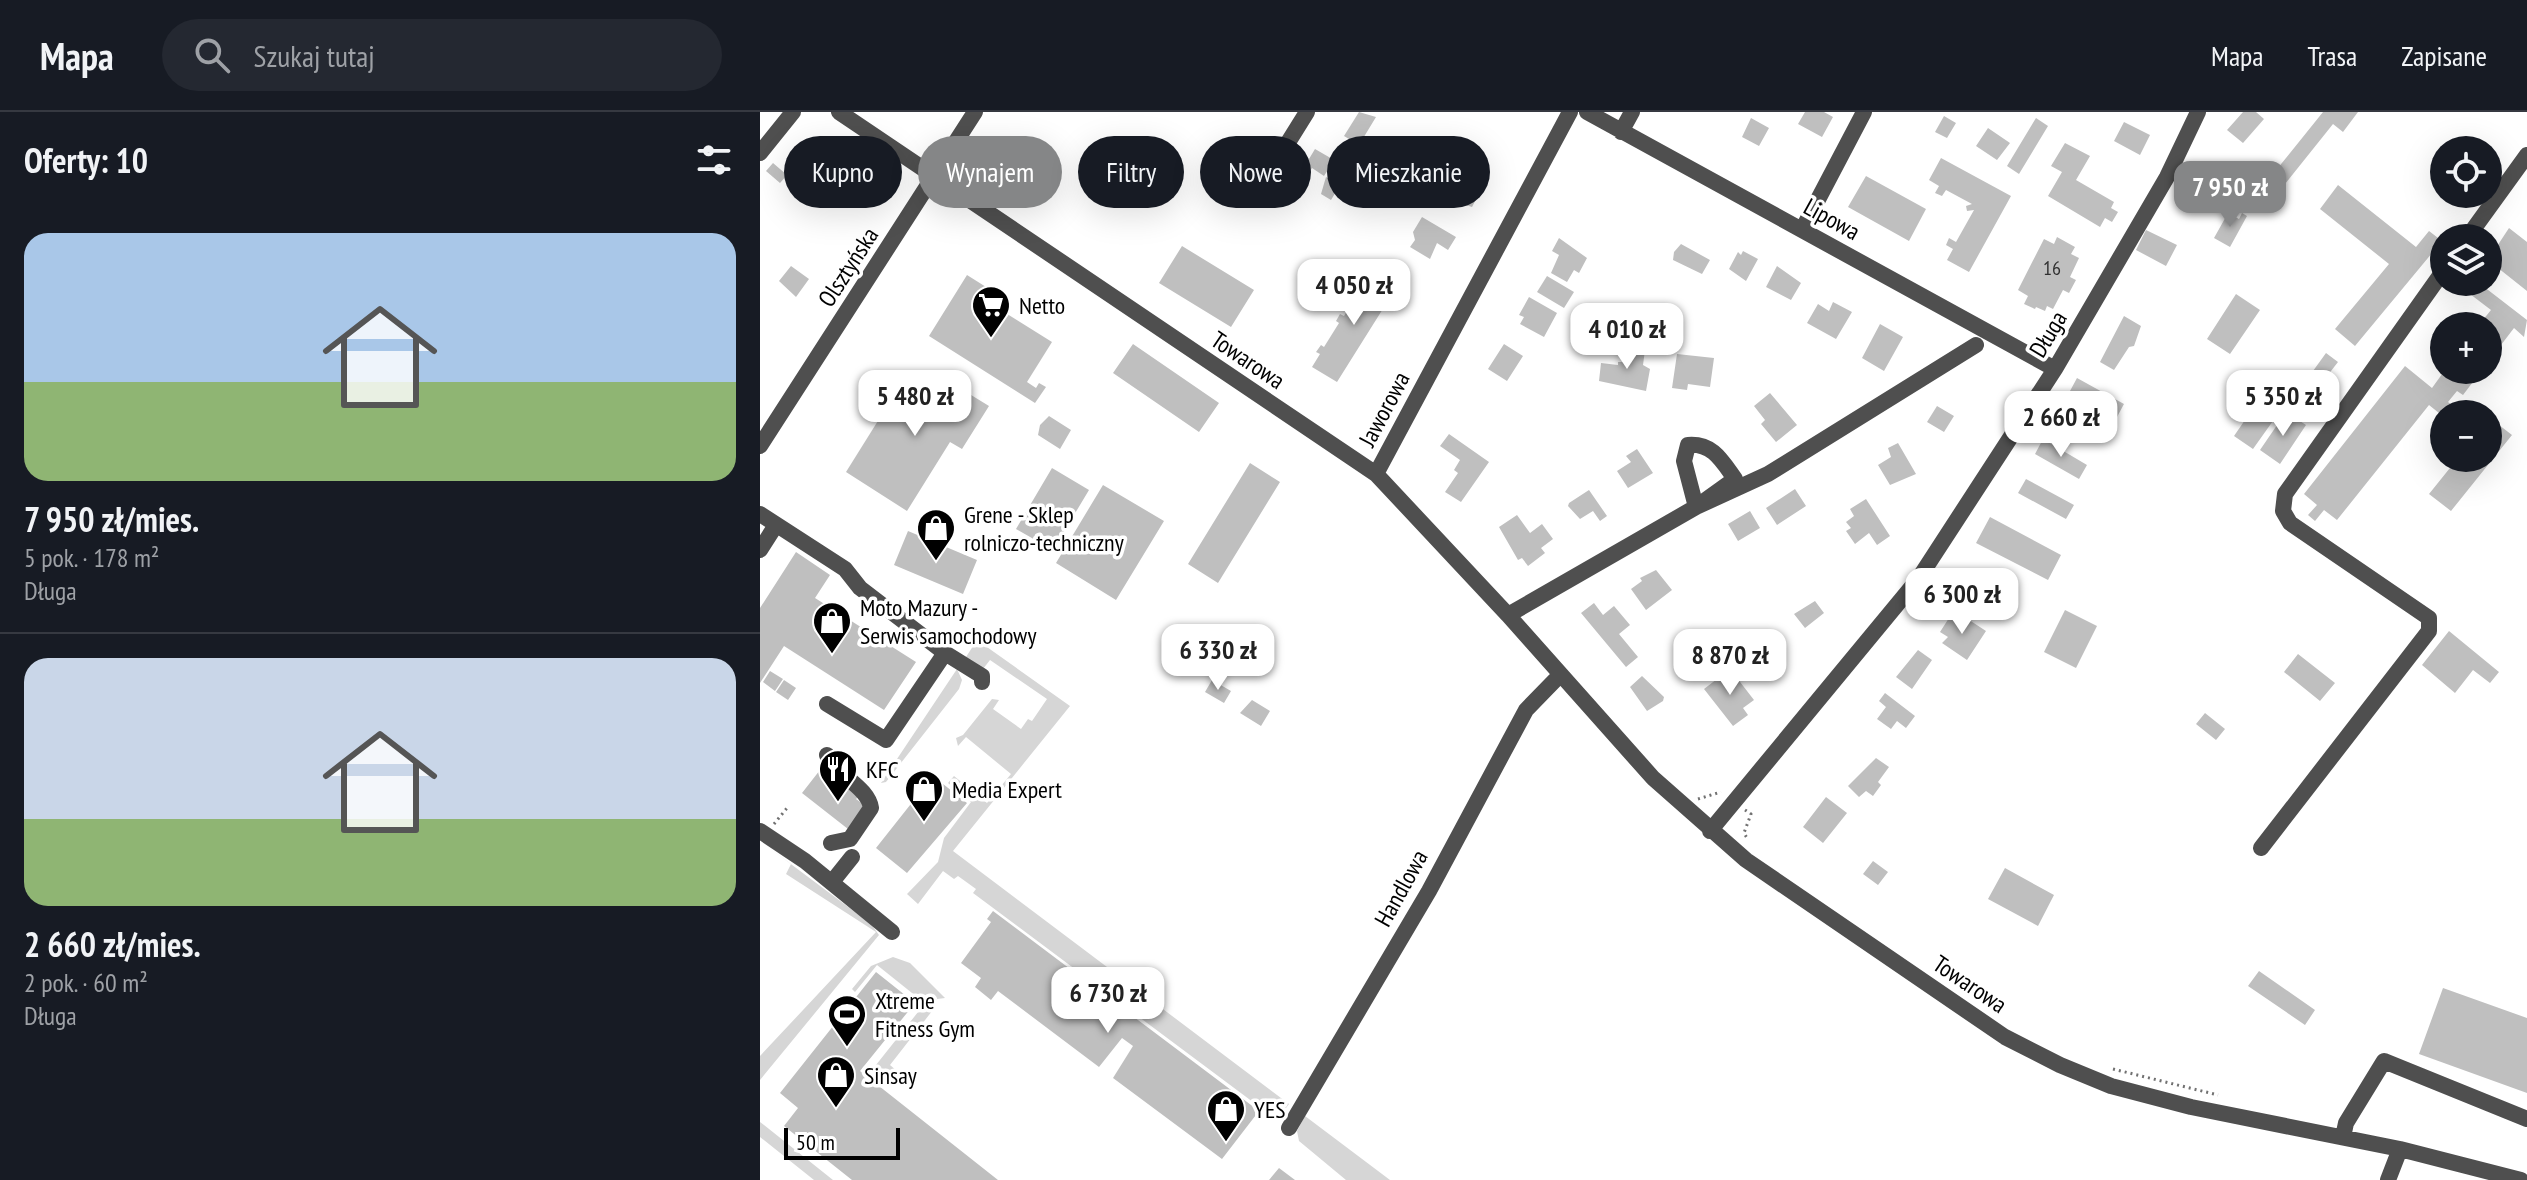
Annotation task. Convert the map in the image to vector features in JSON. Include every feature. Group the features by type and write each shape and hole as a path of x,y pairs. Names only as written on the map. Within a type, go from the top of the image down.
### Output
{"street":[{"path":"760,153 793,112"},
{"name":"Towarowa","path":"839,112 918,167"},
{"name":"Olsztyńska","path":"960,136 975,112"},
{"path":"1292,136 1307,112"},
{"name":"Jaworowa","path":"1376,474 1570,112"},
{"name":"Lipowa","path":"1587,112 2055,369"},
{"path":"1621,132 1632,112"},
{"path":"1802,230 1864,112"},
{"name":"Długa","path":"1710,831 1919,578 2055,369 2167,177 2198,112"},
{"path":"2477,224 2527,155"},
{"name":"Olsztyńska","path":"760,446 918,201"},
{"name":"Towarowa","path":"978,208 1376,474 1508,615 1653,778 1710,831 1746,860 2005,1037 2111,1086 2191,1107 2400,1149 2521,1180"},
{"path":"2261,848 2429,631 2429,618 2290,523 2283,511 2285,494 2430,290"},
{"path":"1508,615 1696,507 1768,474 1976,345"},
{"path":"760,514 845,569 860,588 945,653 982,677 982,682"},
{"path":"760,550 776,525"},
{"path":"827,704 886,740 945,653"},
{"name":"Handlowa","path":"1289,1128 1421,905 1526,710 1560,675"},
{"path":"827,755 837,772 867,796 871,808 850,839 831,843"},
{"path":"760,831 832,882 892,932"},
{"path":"832,882 852,857"},
{"path":"2343,1137 2346,1123 2384,1061 2527,1119"},
{"path":"2388,1180 2400,1149"}],"path":[{"path":"1697,799 1723,791 1751,814 1744,833 1751,846"},
{"path":"2099,1065 2219,1095"}],"shaded area":[{"path":"977,640 1070,706 953,851 1289,1104 1277,1120 973,893 976,889 958,876 954,879 943,871 918,904 907,894 938,862 944,838 971,802 948,783 954,776 987,803 1011,774 966,737 958,746 956,738 963,735 992,699 999,700 993,709 1021,729 1028,719 1032,721 1047,699 990,660 983,669 966,657"},
{"path":"957,669 962,680 959,689 886,782 881,783"},
{"path":"791,864 871,924 879,935 760,1080 760,1056 876,932 786,874"},
{"path":"893,957 910,963 945,998 922,1001 877,965 855,992 852,989 871,966"},
{"path":"936,1006 890,1065 898,1072 892,1081 872,1070 922,1007"},
{"path":"1305,1116 1390,1180 1346,1180 1299,1141 1297,1131"},
{"path":"760,1122 833,1180 814,1180 760,1137"}],"building":[{"path":"1359,112 1376,117 1364,136 1344,136"},
{"path":"1805,112 1824,112 1833,117 1822,137 1798,124"},
{"path":"2243,112 2256,112 2264,119 2243,143 2227,130"},
{"path":"2323,112 2358,112 2343,132 2333,124 2285,184 2273,174"},
{"path":"1944,116 1956,123 1947,138 1935,132"},
{"path":"1751,118 1769,128 1759,146 1742,137"},
{"path":"2036,118 2048,126 2019,174 2007,166"},
{"path":"2124,122 2150,135 2140,155 2114,141"},
{"path":"1988,128 2010,143 1997,160 1976,146"},
{"path":"2065,143 2090,156 2076,180 2114,202 2111,208 2118,212 2112,222 2105,218 2100,227 2048,196 2062,172 2051,166"},
{"path":"1315,149 1327,156 1324,176 1311,170 1311,156"},
{"path":"1941,158 2011,196 1969,272 1947,260 1953,249 1946,245 1949,238 1956,242 1974,210 1967,211 1966,206 1972,204 1946,190 1942,196 1935,193 1939,186 1929,180"},
{"path":"773,163 784,172 784,178 780,183 766,171"},
{"path":"2204,168 2224,189 2216,197 2208,191 2202,198 2189,186 2195,179 2191,175 2196,169 2200,173"},
{"path":"1866,176 1926,209 1909,241 1848,207"},
{"path":"1326,177 1327,198 1321,194"},
{"path":"2338,185 2416,247 2430,232 2430,255 2355,346 2335,329 2389,264 2320,209"},
{"path":"2228,213 2239,219 2242,213 2247,216 2230,247 2214,238"},
{"path":"1422,217 1456,237 1448,250 1437,243 1430,259 1410,247 1415,240 1413,232"},
{"path":"2509,228 2527,242 2527,291 2502,271 2502,239"},
{"path":"2146,230 2177,245 2166,266 2136,250"},
{"path":"2057,237 2075,247 2071,254 2079,258 2070,277 2076,280 2069,293 2063,290 2053,309 2047,306 2045,311 2035,309 2024,304 2028,296 2018,290 2044,239 2054,244"},
{"path":"1559,238 1587,258 1579,273 1574,270 1567,282 1551,273 1559,255 1552,251"},
{"path":"1681,244 1710,260 1702,274 1673,260 1674,252"},
{"path":"1182,246 1254,290 1231,327 1159,283"},
{"path":"1743,251 1758,259 1746,281 1729,269 1738,252 1741,255"},
{"path":"791,266 809,279 796,297 779,281"},
{"path":"1777,266 1801,283 1791,300 1766,287"},
{"path":"1371,272 1396,288 1337,382 1312,367 1320,354 1316,352 1321,345 1324,347 1339,323 1336,321 1340,314 1344,316 1359,292 1355,290"},
{"name":"Netto","path":"967,275 1002,297 996,307 1052,342 1027,382 1036,388 1039,383 1046,387 1035,403 929,336"},
{"path":"1547,276 1574,292 1564,308 1537,292"},
{"path":"2236,294 2260,310 2230,354 2207,339"},
{"path":"2473,296 2496,296 2527,320 2524,337 2514,328 2502,344 2502,312 2489,312 2491,310"},
{"path":"1529,297 1557,313 1544,337 1520,324 1524,317 1519,315"},
{"path":"1833,302 1852,312 1836,339 1807,323 1818,304 1829,311"},
{"path":"2124,316 2141,326 2134,346 2129,347 2114,370 2100,362"},
{"path":"1880,324 1903,337 1884,371 1862,358"},
{"path":"1133,344 1219,403 1199,432 1113,373"},
{"path":"1504,344 1523,356 1507,381 1488,369"},
{"path":"1626,347 1645,350 1643,365 1650,369 1646,391 1599,381 1601,363 1618,365 1618,362 1624,362"},
{"path":"2326,353 2338,362 2324,380 2313,371"},
{"path":"1677,354 1714,358 1710,387 1688,384 1687,390 1672,388"},
{"path":"2405,366 2432,388 2435,384 2471,384 2463,395 2457,391 2450,400 2430,400 2430,406 2337,520 2324,510 2315,521 2308,515 2317,505 2304,494"},
{"path":"906,376 917,383 921,379 935,394 945,379 989,406 962,449 950,442 907,511 846,472"},
{"path":"2077,378 2124,404 2110,430 2063,404"},
{"path":"1770,393 1797,425 1776,442 1761,424 1765,420 1754,406"},
{"path":"2260,398 2280,411 2253,449 2234,436"},
{"path":"1937,406 1954,416 1944,432 1927,422"},
{"path":"2286,412 2306,425 2280,464 2260,450"},
{"path":"1049,416 1071,430 1060,449 1038,435 1040,425"},
{"path":"2502,427 2512,435 2502,447"},
{"path":"1449,434 1489,462 1461,502 1445,492 1458,473 1454,470 1460,460 1440,446"},
{"path":"2043,439 2087,465 2079,479 2035,454"},
{"path":"1898,443 1916,474 1890,485 1878,465 1891,457 1888,448"},
{"path":"1637,449 1653,473 1628,488 1617,471 1631,462 1626,456"},
{"path":"1250,463 1280,482 1218,583 1188,564"},
{"path":"1052,468 1089,490 1053,550 1016,529"},
{"path":"2447,472 2482,472 2451,511 2429,494"},
{"path":"2026,479 2074,505 2066,519 2018,493"},
{"path":"1103,485 1164,521 1116,600 1056,563"},
{"path":"1795,489 1806,506 1777,525 1766,508"},
{"path":"1589,490 1607,516 1600,521 1593,511 1580,519 1568,506"},
{"path":"1866,499 1890,536 1877,545 1869,533 1855,544 1846,531 1851,528 1846,522 1854,516 1850,509"},
{"path":"1750,511 1760,528 1738,541 1728,524"},
{"path":"1517,515 1530,533 1542,524 1553,539 1541,548 1545,553 1528,566 1522,558 1518,560 1499,527"},
{"path":"1990,517 2061,555 2048,580 1976,543"},
{"name":"Grene - Sklep rolniczo-techniczny","path":"908,531 977,560 963,594 894,565"},
{"path":"796,552 830,575 815,598 916,662 884,710 784,646 760,683 760,608"},
{"path":"1656,570 1672,590 1646,610 1631,589 1642,581 1640,578"},
{"path":"1990,574 2016,588 2000,618 1974,604 1980,597 1972,593 1979,578 1988,583"},
{"path":"1815,601 1824,613 1805,628 1794,614"},
{"path":"1594,603 1603,615 1614,606 1630,625 1619,634 1638,657 1626,667 1581,613"},
{"path":"2065,610 2097,626 2076,668 2044,652"},
{"path":"1960,614 1986,631 1967,660 1942,643 1948,637 1940,632 1949,618 1957,623"},
{"path":"2449,631 2499,672 2490,683 2473,670 2455,693 2422,665"},
{"path":"1772,639 1786,659 1760,678 1745,658"},
{"path":"1918,650 1932,660 1912,689 1896,677"},
{"path":"2298,654 2335,683 2320,701 2284,672"},
{"path":"1730,669 1754,700 1743,708 1748,715 1733,726 1704,689"},
{"path":"770,671 783,679 775,691 763,682"},
{"path":"1642,676 1664,697 1663,701 1647,711 1630,687"},
{"path":"784,680 796,688 788,700 776,692"},
{"path":"1212,680 1231,691 1224,703 1205,692"},
{"path":"1885,693 1915,716 1906,728 1897,721 1891,729 1877,719 1886,707 1879,701"},
{"path":"1252,700 1270,711 1261,726 1240,713"},
{"path":"2205,713 2225,729 2216,740 2196,724"},
{"path":"1876,758 1889,767 1873,796 1866,791 1859,797 1848,786"},
{"name":"KFC","path":"820,770 834,781 837,778 866,806 848,829 802,793"},
{"name":"Media Expert","path":"933,776 967,803 907,873 876,848"},
{"path":"1826,797 1847,813 1823,843 1803,827"},
{"path":"1873,861 1888,872 1878,885 1863,874"},
{"path":"2005,868 2054,895 2038,926 1988,899"},
{"path":"993,911 1259,1111 1222,1159 1113,1078 1133,1046 1122,1038 1099,1067 998,991 991,1000 975,987 981,978 961,963 991,922 987,919"},
{"path":"2259,971 2315,1010 2305,1025 2248,986"},
{"path":"876,972 915,1003 860,1071 998,1180 852,1180 784,1126 798,1108 780,1093"},
{"path":"2443,988 2527,1018 2527,1093 2419,1054"},
{"path":"1279,1168 1295,1180 1269,1180"}],"place":[{"name":"Netto","path":"991,339"},
{"name":"Grene - Sklep rolniczo-techniczny","path":"936,562"},
{"name":"Moto Mazury - Serwis samochodowy","path":"832,655"},
{"name":"KFC","path":"838,803"},
{"name":"Media Expert","path":"924,823"},
{"name":"Xtreme Fitness Gym","path":"847,1048"},
{"name":"Sinsay","path":"836,1109"},
{"name":"YES","path":"1226,1143"}]}
